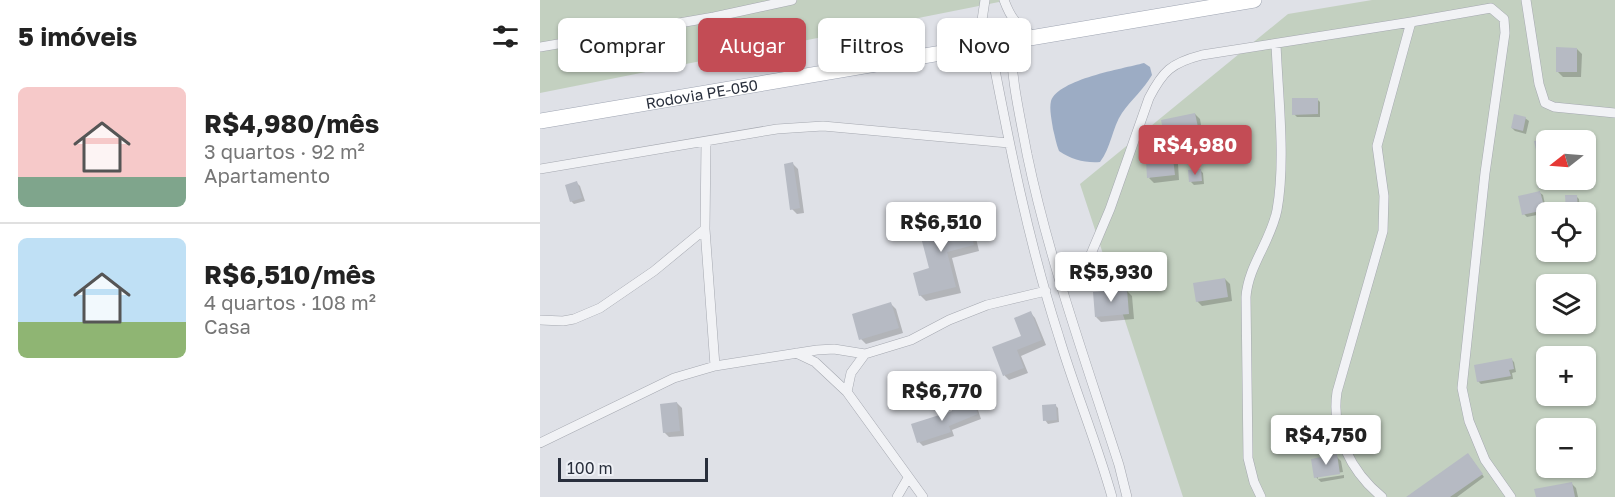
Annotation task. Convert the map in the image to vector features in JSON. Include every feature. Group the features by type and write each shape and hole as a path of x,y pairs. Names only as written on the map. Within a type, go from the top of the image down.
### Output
{"main road":[{"name":"Rodovia PE-050","path":"1032,36 1254,0"},
{"name":"Rodovia PE-050","path":"540,121 937,53"}],"street":[{"path":"540,47 792,0"},
{"path":"982,18 985,0"},
{"path":"1004,0 1016,24 1032,36"},
{"path":"1528,2 1539,84 1545,103 1554,108 1615,113"},
{"path":"540,443 674,378 715,366 794,352 834,350 865,354 911,340 948,320 987,305 1047,295 1077,278 1088,261 1110,209 1149,98 1169,67 1185,59 1491,8 1503,19 1503,48 1485,173 1462,388 1469,421 1485,460 1511,497"},
{"path":"1382,497 1363,478 1349,456 1336,423 1335,406 1383,231 1384,196 1377,146 1411,22"},
{"path":"1261,497 1254,482 1248,458 1246,297 1251,274 1275,221 1280,194 1276,44"},
{"path":"995,72 1009,143 1043,281 1112,497"},
{"path":"1013,72 1039,207 1127,497"},
{"path":"998,85 1014,83"},
{"path":"1006,127 1022,125"},
{"path":"540,170 777,129 823,126 1009,143"},
{"path":"706,142 705,229 715,366"},
{"path":"540,320 574,319 600,308 654,271 705,229"},
{"path":"1043,281 1061,285"},
{"path":"794,352 815,362 847,392 923,497"},
{"path":"847,392 851,374 865,354"},
{"path":"897,497 908,478"}],"green space":[{"path":"540,0 1009,0 918,18 818,18 818,38 806,40 806,18 698,18 698,62 686,64 686,18 558,18 558,72 646,72 540,93"},
{"path":"1372,0 1615,0 1615,497 1183,497 1080,184 1288,14"}],"water":[{"path":"1144,63 1150,67 1152,75 1122,113 1107,151 1100,162 1079,160 1059,151 1050,111 1051,101 1056,93 1092,76"}],"building":[{"path":"1556,47 1577,48 1577,72 1556,72"},
{"path":"1292,98 1318,98 1318,114 1292,115"},
{"path":"1195,113 1199,132 1165,139 1161,120"},
{"path":"1514,114 1526,117 1523,131 1511,128"},
{"path":"1173,158 1175,175 1147,178 1146,161"},
{"path":"793,162 800,208 790,210 784,164"},
{"path":"1201,169 1202,181 1189,182 1188,170"},
{"path":"577,181 582,198 570,202 565,185"},
{"path":"1540,191 1543,202 1536,202 1536,212 1522,215 1518,196"},
{"path":"1565,195 1577,195 1577,202 1565,202"},
{"path":"966,214 974,245 947,252 956,287 919,296 913,273 929,268 918,226"},
{"path":"1225,278 1228,297 1196,302 1193,283"},
{"path":"1127,289 1129,314 1095,317 1093,292"},
{"path":"891,302 899,328 859,340 852,314"},
{"path":"1031,311 1042,340 1017,350 1024,368 1003,376 992,347 1021,336 1014,318"},
{"path":"1512,358 1514,369 1509,370 1511,376 1477,382 1474,365"},
{"path":"973,401 978,414 949,426 951,432 917,443 911,424 952,411 952,409"},
{"path":"677,402 680,431 663,433 660,404"},
{"path":"1056,404 1057,420 1043,421 1042,405"},
{"path":"1468,453 1483,474 1450,497 1406,497"},
{"path":"1337,454 1340,474 1314,478 1311,459"},
{"path":"1572,482 1575,497 1536,497 1534,489"}]}
